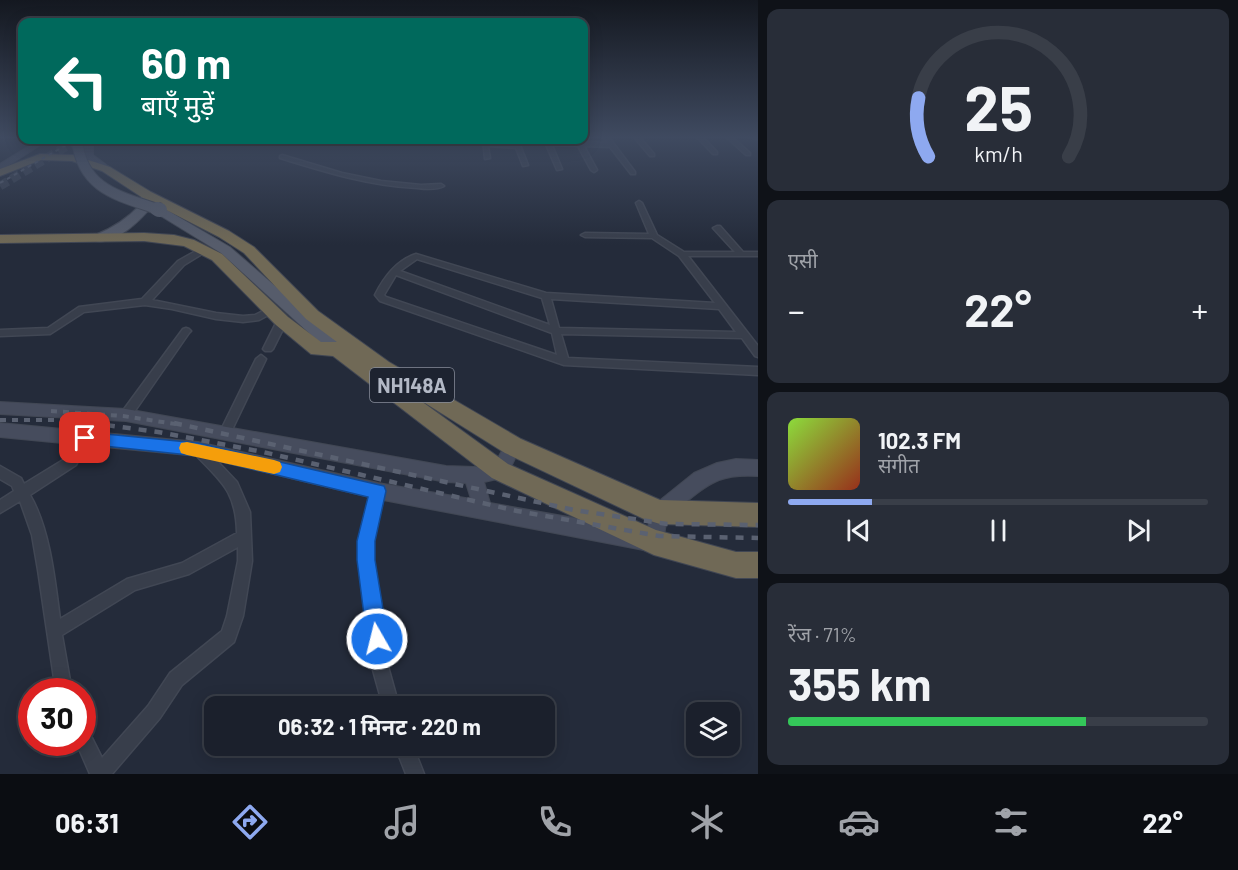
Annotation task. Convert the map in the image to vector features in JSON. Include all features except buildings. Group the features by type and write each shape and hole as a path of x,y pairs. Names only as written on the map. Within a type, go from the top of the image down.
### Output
{"highway":[{"name":"NH148A","path":"111,172 147,195 224,234 249,250 312,315 382,367 513,446 644,507 660,512 758,515"},
{"name":"NH148A","path":"0,239 148,236 176,238 206,249 218,257 277,315 318,349 336,349 500,471 654,542 736,565 758,565"}],"main road":[{"path":"87,172 108,190 160,210 209,238 234,257 302,322 336,349"},
{"path":"100,238 121,229 137,215 147,204 147,195"}],"street":[{"path":"339,172 388,185 416,188 441,186"},
{"path":"639,203 654,236"},
{"path":"717,228 741,254"},
{"path":"585,235 654,236 682,254 758,352"},
{"path":"145,302 181,263 206,249"},
{"path":"682,254 758,254"},
{"path":"721,306 546,297 421,256 412,257 380,292 383,299 564,361 758,371"},
{"path":"396,272 555,331 744,335"},
{"path":"546,297 564,361"},
{"path":"0,333 50,331 82,309 145,302 239,318 277,315 268,349"},
{"path":"126,416 186,331"},
{"path":"225,433 261,359"},
{"path":"0,408 126,416 446,474 473,475 500,471 513,446"},
{"path":"195,449 200,429"},
{"path":"0,430 195,449 378,491 654,542 660,512 700,479 717,471 736,467 758,468"},
{"path":"91,756 100,774 148,720 176,679 228,636 245,561 243,512 233,486 195,449"},
{"path":"0,507 72,461"},
{"path":"0,472 15,479 29,503 52,603 56,657 61,678"},
{"path":"473,475 483,511"},
{"path":"378,491 366,541 366,560 381,670 388,696"},
{"path":"55,631 132,584 184,570 245,536"},
{"path":"408,756 415,774"}],"tunnel":[{"path":"0,186 23,172"}],"railway":[{"path":"0,183 19,172"},
{"path":"51,411 123,416 182,425"},
{"path":"0,420 65,420 102,425"},
{"path":"91,423 158,432 263,452 517,511 659,536 758,538"},
{"path":"174,423 574,510 667,524 758,525"}],"slow traffic":[{"path":"187,448 274,467"}],"route":[{"path":"85,438 198,449 378,491 366,541 366,560 377,639"}]}
